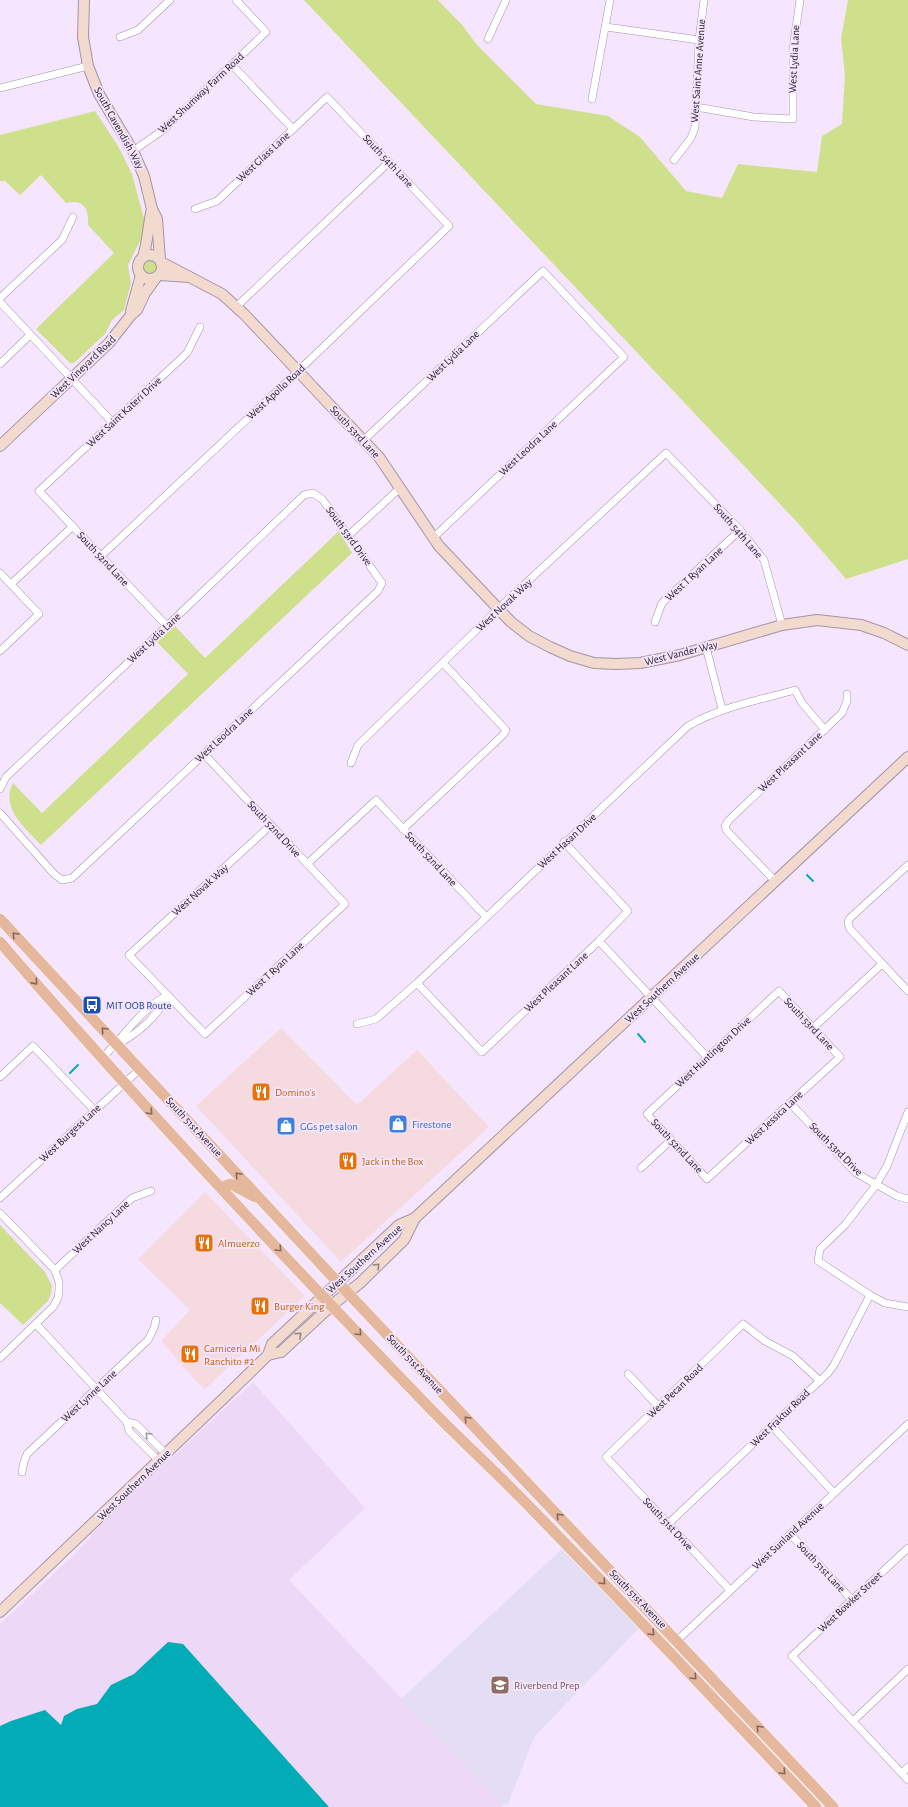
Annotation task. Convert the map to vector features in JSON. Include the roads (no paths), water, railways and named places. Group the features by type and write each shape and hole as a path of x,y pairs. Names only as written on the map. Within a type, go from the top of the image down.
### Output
{"main road":[{"name":"South 51st Avenue","path":"0,919 338,1282 833,1807"},
{"name":"South 51st Avenue","path":"0,942 124,1083 323,1296 424,1403 495,1471 668,1649 816,1807"},
{"path":"223,1189 227,1185 231,1184 265,1202"},
{"path":"495,1471 506,1460"}],"street":[{"name":"South Cavendish Way","path":"84,0 83,37 88,66 104,103 133,151 144,176 156,219 161,260"},
{"path":"120,37 138,30 170,0"},
{"name":"West Shumway Farm Road","path":"133,151 163,130 266,32 236,0"},
{"path":"488,39 506,0"},
{"path":"592,99 610,0"},
{"name":"West Saint Anne Avenue","path":"674,160 691,138 695,127 699,40 704,0"},
{"name":"West Lydia Lane","path":"696,107 754,117 792,119 793,48 800,0"},
{"path":"606,27 699,40"},
{"path":"232,65 293,129"},
{"path":"0,88 88,66"},
{"name":"West Glass Lane","path":"195,209 217,201 327,97"},
{"name":"South 54th Lane","path":"327,97 449,226"},
{"path":"237,306 390,162"},
{"name":"South Cavendish Way","path":"143,257 149,236 152,209"},
{"path":"0,298 62,240 73,217"},
{"name":"West Apollo Road","path":"101,556 299,371 449,226"},
{"name":"South 53rd Lane","path":"143,257 153,255 189,277 215,290 237,306 364,440 386,466 433,538 498,610"},
{"path":"131,315 131,307 141,275 138,265 143,257"},
{"path":"157,277 163,268 161,260"},
{"name":"West Lydia Lane","path":"364,440 543,271"},
{"name":"West Leodra Lane","path":"433,538 624,357 543,271"},
{"name":"South 53rd Lane","path":"141,275 147,279 157,277 189,277"},
{"name":"West Vineyard Road","path":"0,446 106,346 131,315 137,310 145,293 157,277"},
{"path":"0,302 113,423"},
{"name":"West Saint Kateri Drive","path":"39,491 187,352 200,327"},
{"path":"0,364 30,335"},
{"name":"South 54th Lane","path":"666,453 740,530 764,560 772,582 782,625"},
{"name":"West Novak Way","path":"351,763 358,745 443,662 666,453"},
{"path":"349,535 400,488"},
{"name":"South 52nd Lane","path":"39,491 167,626"},
{"name":"West Lydia Lane","path":"0,789 6,776 167,626 304,495 313,493"},
{"name":"South 53rd Drive","path":"313,493 322,500 382,582"},
{"path":"11,584 73,526"},
{"name":"West T Ryan Lane","path":"655,622 662,603 740,530"},
{"path":"0,573 39,614 0,651"},
{"name":"West Leodra Lane","path":"0,815 54,874 62,880 72,878 378,590 382,582"},
{"name":"West Vander Way","path":"498,610 518,628 539,642 570,656 594,663 616,664 650,662 782,625 816,620 850,623 884,633 908,646"},
{"path":"706,647 722,709"},
{"path":"403,829 503,735 506,730 443,662"},
{"name":"West Hasan Drive","path":"357,1024 376,1019 416,983 688,726 722,709 796,690 802,703 824,730"},
{"name":"West Pleasant Lane","path":"775,881 727,831 725,826 729,820 842,713 848,694"},
{"name":"South 52nd Drive","path":"204,754 345,904"},
{"name":"West Southern Avenue","path":"268,1356 272,1344 323,1296 399,1225 415,1218 908,757"},
{"name":"South 52nd Lane","path":"307,864 376,800 486,917"},
{"name":"West Novak Way","path":"168,995 129,955 271,825"},
{"name":"West Pleasant Lane","path":"416,983 482,1052 599,941 628,911 564,842"},
{"path":"908,865 849,920 848,923 850,929 908,991"},
{"name":"West T Ryan Lane","path":"168,995 205,1034 345,904"},
{"path":"599,941 707,1057"},
{"path":"813,1028 882,964"},
{"name":"South 53rd Lane","path":"779,991 840,1057"},
{"name":"West Huntington Drive","path":"646,1114 779,991"},
{"path":"102,1058 117,1044 123,1034 136,1021 158,1001 168,995"},
{"path":"0,1077 33,1046 94,1110"},
{"name":"West Jessica Lane","path":"707,1179 840,1057"},
{"name":"West Burgess Lane","path":"0,1198 140,1069"},
{"name":"South 53rd Drive","path":"790,1103 856,1172 897,1196 908,1199"},
{"path":"908,1112 887,1166 876,1185 845,1225 820,1249 818,1261 885,1303 908,1308"},
{"name":"South 52nd Lane","path":"646,1114 707,1179"},
{"path":"641,1168 671,1140"},
{"name":"West Nancy Lane","path":"55,1270 132,1198 151,1191"},
{"path":"0,1213 55,1270 59,1282 56,1302 36,1324 0,1358"},
{"name":"West Southern Avenue","path":"0,1612 268,1356 281,1352 332,1305 360,1283 404,1240 415,1218"},
{"name":"West Fraktur Road","path":"668,1524 834,1365 870,1295"},
{"name":"West Lynne Lane","path":"22,1472 27,1454 148,1340 156,1320"},
{"path":"36,1324 127,1422 129,1431 162,1458"},
{"name":"West Pecan Road","path":"606,1457 743,1324 765,1341 793,1356 820,1380"},
{"path":"628,1374 659,1407"},
{"path":"127,1422 136,1424 162,1458"},
{"name":"West Sunland Avenue","path":"668,1649 908,1424"},
{"path":"772,1426 834,1493"},
{"name":"South 51st Drive","path":"606,1457 730,1590"},
{"name":"South 51st Lane","path":"790,1534 852,1600"},
{"name":"West Bowker Street","path":"853,1721 792,1656 908,1548"},
{"path":"908,1669 853,1721 908,1780"},
{"path":"902,1773 908,1766"}],"water":[{"path":"168,1642 183,1644 329,1807 0,1807 0,1726 45,1710 61,1725 64,1716 77,1709 97,1704 111,1685 134,1674"}],"waterway":[{"path":"807,875 813,881"},
{"path":"638,1034 645,1042"},
{"path":"70,1073 78,1065"}],"place":[{"name":"MIT OOB Route","path":"92,1005"},
{"name":"Domino's","path":"261,1092"},
{"name":"Firestone","path":"398,1124"},
{"name":"GGs pet salon","path":"286,1126"},
{"name":"Jack in the Box","path":"348,1161"},
{"name":"Almuerzo","path":"204,1243"},
{"name":"Burger King","path":"260,1306"},
{"name":"Carniceria Mi Ranchito #2","path":"190,1354"},
{"name":"Riverbend Prep","path":"500,1685"}]}
